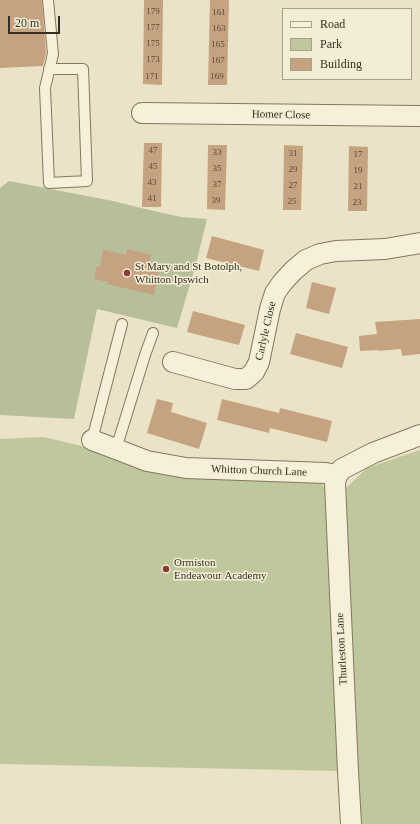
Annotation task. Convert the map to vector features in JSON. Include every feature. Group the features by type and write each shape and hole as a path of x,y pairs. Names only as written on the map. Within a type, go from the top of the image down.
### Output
{"street":[{"name":"Homer Close","path":"142,113 420,116"},
{"name":"Carlyle Close","path":"173,362 235,380 246,379 254,372 259,362 270,308 275,293 293,271 306,260 320,254 336,251 385,249 420,243"},
{"path":"338,475 342,468 373,453 420,435"},
{"name":"Whitton Church Lane","path":"92,440 147,461 186,468 326,473 338,475"},
{"name":"Thurleston Lane","path":"338,475 335,483 335,491 351,824"}],"lane":[{"path":"48,0 53,54 49,69 45,88 49,183 87,182 83,70 49,69"},
{"path":"92,440 122,324"},
{"path":"116,449 144,355 152,334"}],"green space":[{"path":"9,181 113,201 181,217 207,219 196,264 177,328 97,309 74,419 0,415 0,188"},
{"name":"Ormiston Endeavour Academy","path":"43,437 106,452 317,479 329,491 340,771 0,764 0,439"},
{"path":"420,450 420,824 361,824 356,764 346,488 367,468"}],"building":[{"path":"0,0 42,0 46,54 43,66 0,68"},
{"path":"144,0 163,0 162,85 143,84"},
{"path":"210,0 229,0 227,85 208,85"},
{"path":"144,143 162,143 161,207 142,207"},
{"path":"208,145 227,145 225,210 207,209"},
{"path":"284,145 303,146 301,210 283,210"},
{"path":"349,146 368,147 367,211 348,211"},
{"path":"212,236 264,250 259,271 206,258"},
{"name":"St Mary and St Botolph, Whitton Ipswich","path":"127,249 151,255 149,263 160,266 154,295 107,284 108,282 94,279 97,266 100,266 103,250 126,255"},
{"path":"312,282 336,288 329,314 306,308"},
{"path":"193,311 245,325 239,345 187,332"},
{"path":"420,319 420,354 402,356 401,349 360,351 359,336 377,334 375,322"},
{"path":"296,333 348,347 342,368 290,354"},
{"path":"157,399 173,403 171,412 207,423 199,449 147,433"},
{"path":"222,399 279,413 280,408 332,421 327,442 270,428 269,433 217,420"}],"place":[{"name":"St Mary and St Botolph, Whitton Ipswich","path":"127,273"},
{"name":"Ormiston Endeavour Academy","path":"166,569"}]}
